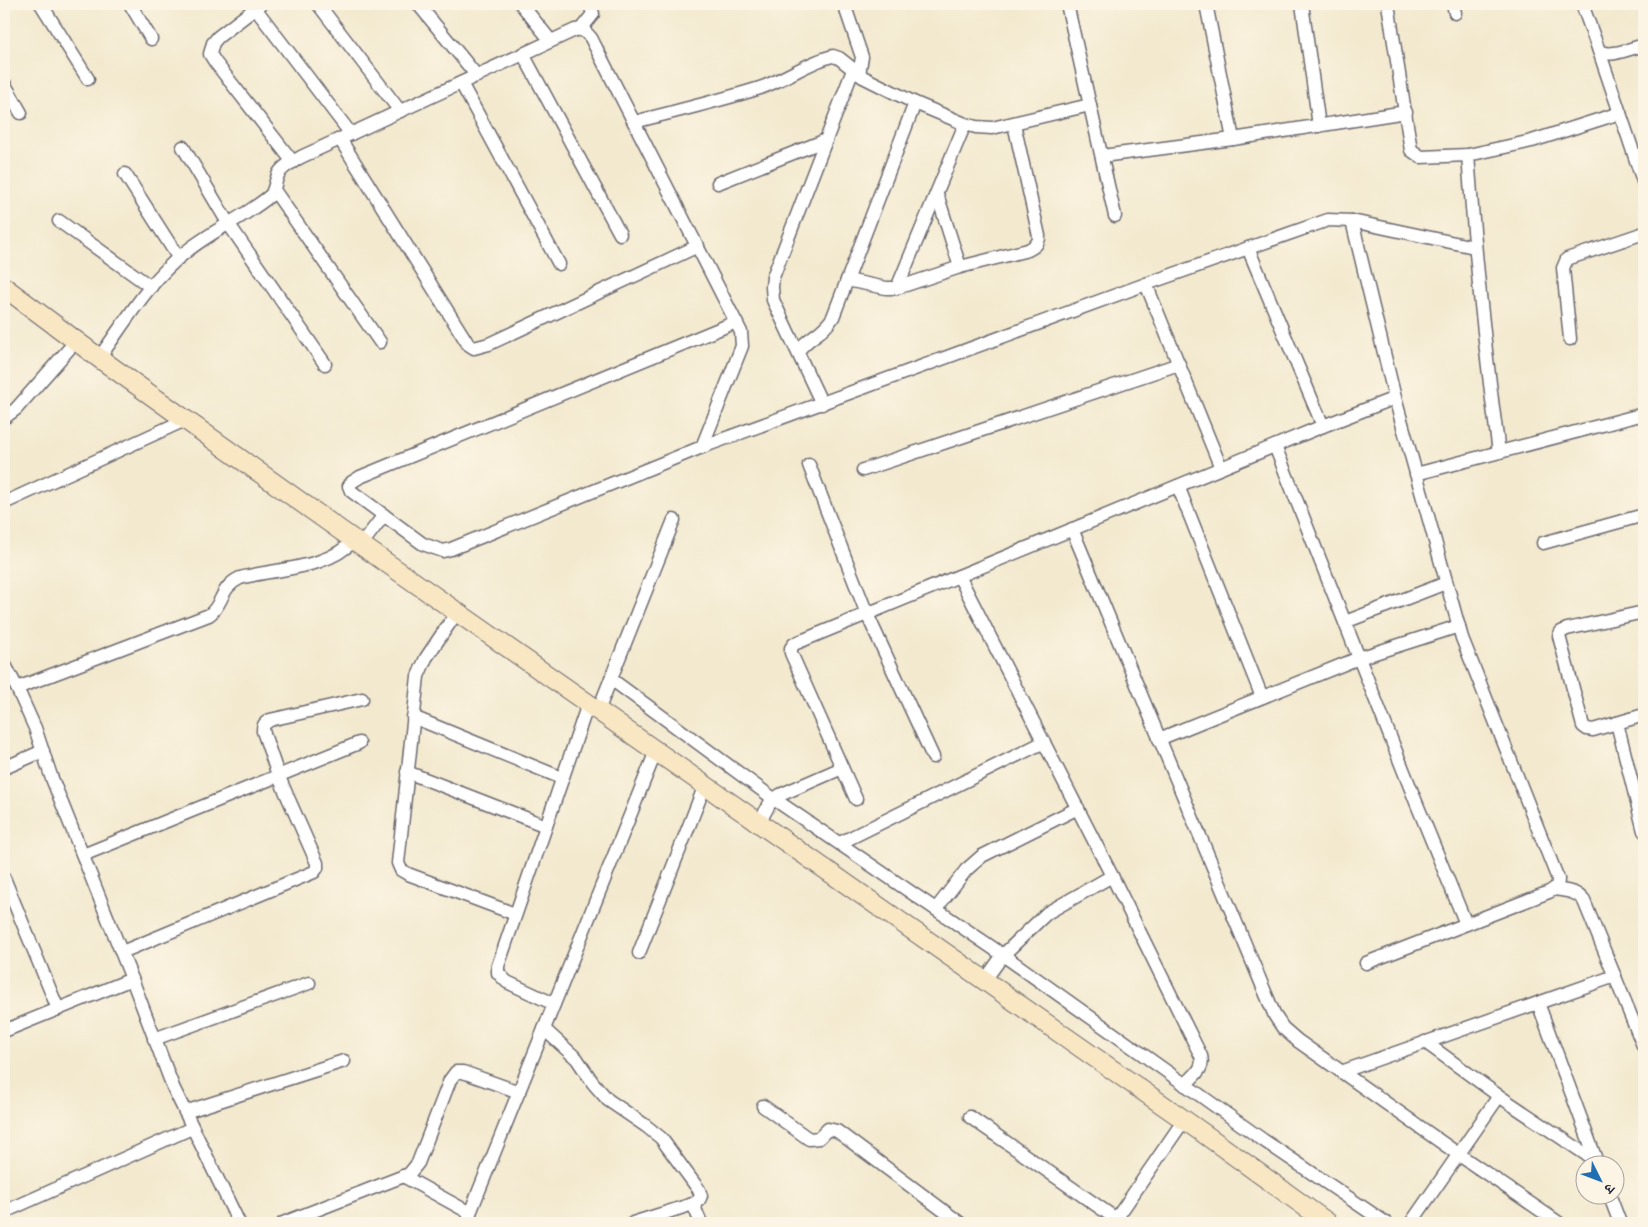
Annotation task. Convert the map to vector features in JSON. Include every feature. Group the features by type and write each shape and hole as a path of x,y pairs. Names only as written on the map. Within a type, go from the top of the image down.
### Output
{"street":[{"path":"41,4 88,80"},
{"path":"130,4 151,39"},
{"path":"318,4 400,111"},
{"path":"418,4 476,76"},
{"path":"522,4 551,41"},
{"path":"581,29 593,14 590,4"},
{"path":"822,404 773,300 772,286 826,140 856,72 862,64 862,57 844,4"},
{"path":"1067,4 1115,216"},
{"path":"1206,4 1233,139"},
{"path":"1302,4 1319,126"},
{"path":"1388,4 1411,150 1421,157 1468,155 1532,141 1620,113"},
{"path":"1582,4 1644,184"},
{"path":"293,162 210,54 213,42 258,6 345,136 468,344 474,348 482,348 698,246"},
{"path":"102,355 151,286 178,257 265,200 274,190 278,175 293,162 345,136 575,30 581,29 591,38 741,332 742,346 702,447"},
{"path":"1599,51 1610,54 1644,45"},
{"path":"523,54 620,234"},
{"path":"634,122 760,88 833,56 839,58 856,72 915,103 976,127 992,128 1014,124 1090,105"},
{"path":"4,82 21,112"},
{"path":"461,83 559,264"},
{"path":"798,351 807,340 823,331 828,325 915,103"},
{"path":"1102,156 1233,139 1406,112"},
{"path":"897,288 966,124"},
{"path":"847,280 886,288 897,288 960,267 1028,250 1036,246 1039,242 1014,124"},
{"path":"718,183 826,140"},
{"path":"183,147 228,223 325,364"},
{"path":"1468,155 1474,248 1490,391 1499,452"},
{"path":"125,174 178,257"},
{"path":"274,190 380,342"},
{"path":"936,194 960,267"},
{"path":"736,322 369,473 352,482 349,486 351,491 381,520 423,544 443,551 702,447 1146,284 1328,220 1352,221 1474,248"},
{"path":"59,221 151,286"},
{"path":"1352,221 1395,398 1459,626 1558,878 1558,884 1555,889"},
{"path":"1570,339 1563,268 1567,258 1644,233"},
{"path":"1248,248 1323,426"},
{"path":"1146,284 1221,468"},
{"path":"4,287 76,341 102,355 185,420 361,541 457,612 596,706 656,751 705,785 761,820 987,977 1328,1223"},
{"path":"4,418 16,409 76,341"},
{"path":"862,470 1179,364"},
{"path":"856,799 791,653 791,648 800,641 1395,398"},
{"path":"1416,474 1644,414"},
{"path":"4,503 185,420"},
{"path":"1275,446 1466,924"},
{"path":"809,464 867,614 933,757"},
{"path":"1178,486 1262,697"},
{"path":"1543,543 1644,515"},
{"path":"17,688 209,615 214,611 226,588 233,581 252,574 289,569 340,553 361,541 381,520"},
{"path":"554,1004 507,982 498,973 498,966 562,778 596,706 609,685 674,520"},
{"path":"1072,529 1275,1016 1283,1028 1341,1072 1559,1223"},
{"path":"959,576 1078,808 1201,1056 1202,1066 1185,1085"},
{"path":"1345,622 1446,583"},
{"path":"457,612 421,667 418,676 398,863 401,870 408,874 515,914"},
{"path":"1644,612 1567,629 1561,632 1559,636 1583,726 1593,730 1644,715"},
{"path":"1159,739 1359,658 1459,626"},
{"path":"4,663 35,728 154,1040 184,1112 239,1223"},
{"path":"609,685 772,801 840,843 936,909 1001,958 1386,1223"},
{"path":"122,952 314,872 317,868 316,864 278,776 263,731 265,723 270,720 362,699"},
{"path":"413,717 562,778"},
{"path":"1617,723 1644,831"},
{"path":"840,843 1044,742"},
{"path":"83,855 359,743"},
{"path":"4,768 43,751"},
{"path":"403,1176 469,1218 656,751"},
{"path":"761,820 772,801 789,790 842,768"},
{"path":"407,772 546,826"},
{"path":"639,953 705,785"},
{"path":"936,909 966,870 982,856 1078,808"},
{"path":"987,977 1001,958 1046,913 1112,876"},
{"path":"4,878 58,1009"},
{"path":"1366,963 1555,889 1569,891 1580,896 1644,1048"},
{"path":"1341,1072 1615,976"},
{"path":"4,1031 132,979"},
{"path":"154,1040 309,983"},
{"path":"1538,1003 1594,1154"},
{"path":"544,1029 577,1059 601,1093 660,1138 699,1190 701,1196 693,1204 633,1223"},
{"path":"1425,1042 1584,1154"},
{"path":"184,1112 344,1061"},
{"path":"283,1223 409,1174 414,1168 450,1080 456,1072 463,1072 518,1092"},
{"path":"1411,1223 1499,1096"},
{"path":"763,1106 809,1139 818,1138 828,1129 837,1132 960,1223"},
{"path":"970,1116 1117,1222 1184,1120"},
{"path":"4,1212 192,1128"},
{"path":"693,1204 701,1223"},
{"path":"1613,1204 1620,1223"}]}
